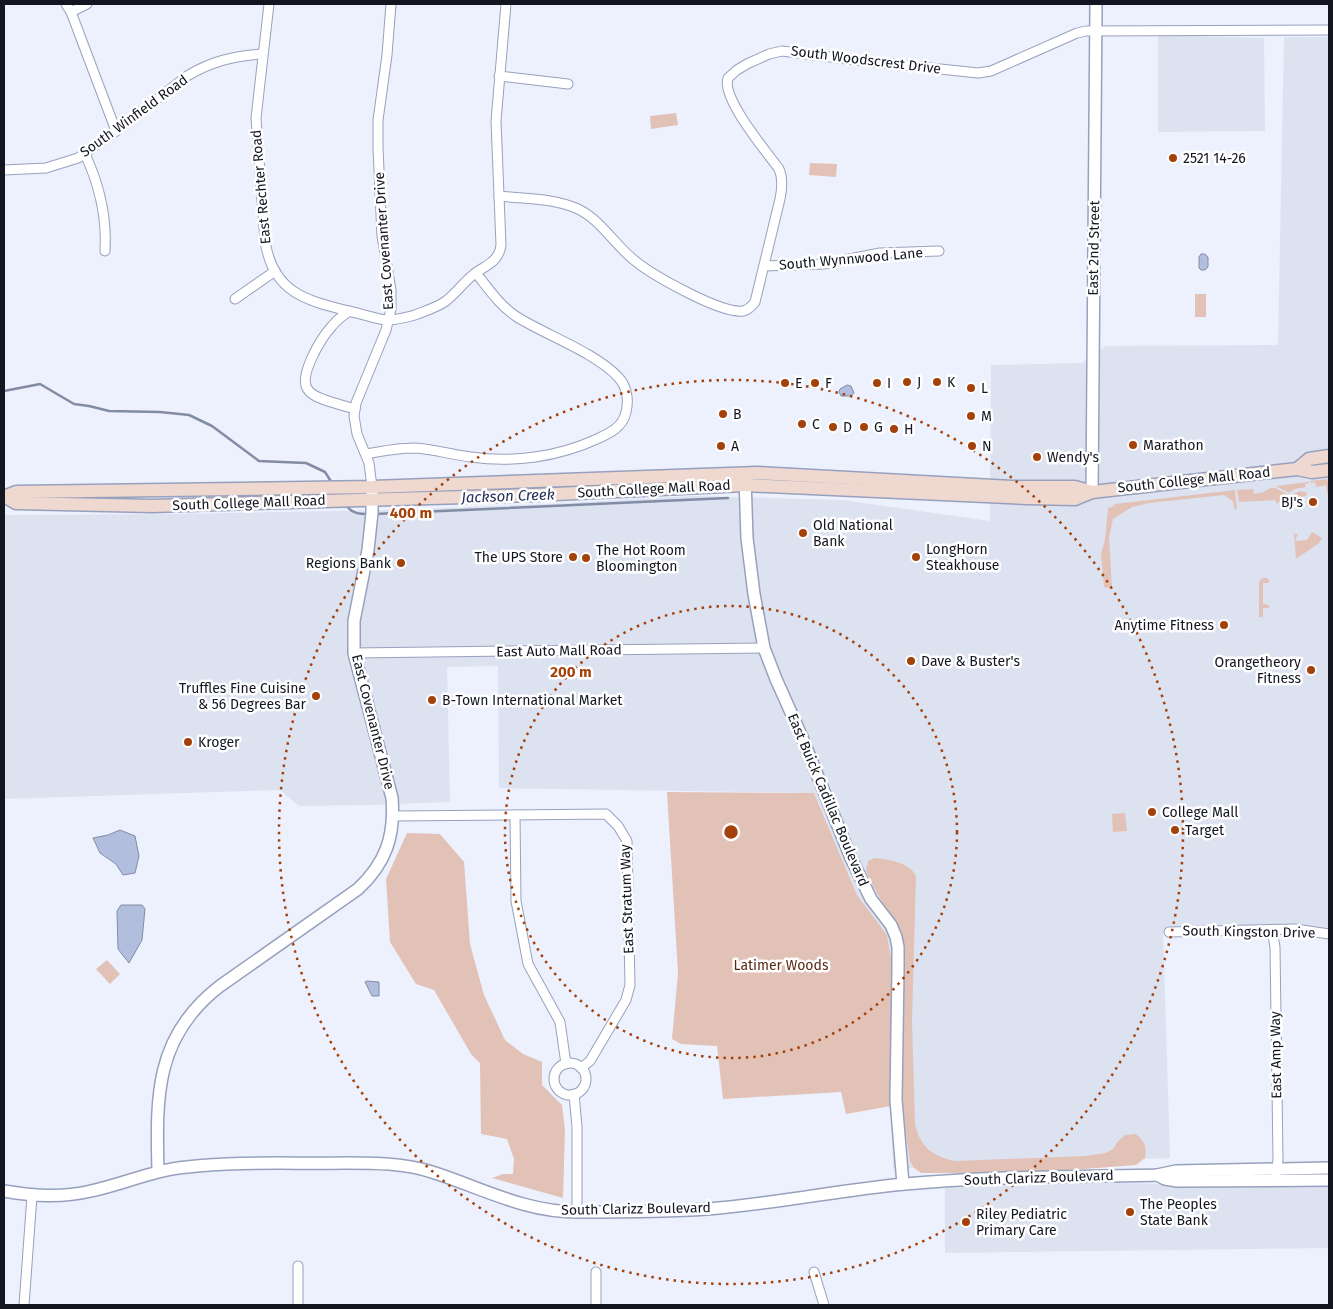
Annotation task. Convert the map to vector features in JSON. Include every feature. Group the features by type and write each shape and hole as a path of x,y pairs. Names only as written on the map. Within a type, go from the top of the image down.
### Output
{"main road":[{"name":"South College Mall Road","path":"1297,469 1309,459 1329,456"},
{"name":"South College Mall Road","path":"5,497 16,504 152,506 336,500 372,503 535,495 798,474 995,492 1048,493 1075,487 1092,492 1297,469 1312,472 1329,470"},
{"name":"South College Mall Road","path":"5,497 16,492 346,487 372,503 535,480 745,479"},
{"path":"152,491 152,506"}],"street":[{"path":"87,4 68,8 116,131"},
{"name":"East Rechter Road","path":"269,4 262,54 256,129 265,241 269,258 275,271 285,284 301,297 389,320"},
{"name":"East Covenanter Drive","path":"158,1171 157,1114 160,1084 168,1054 184,1024 205,998 366,882 385,853 391,835 394,816 392,798 354,654 354,621 368,550 372,503 369,462 356,429 355,409 389,320 391,298 382,236 378,134 391,4"},
{"path":"389,320 416,314 442,304 476,273 493,262 501,250 496,121 506,4"},
{"name":"East 2nd Street","path":"1092,492 1096,4"},
{"name":"South Woodscrest Drive","path":"499,196 562,203 578,209 593,218 641,265 687,292 727,309 741,311 752,306 755,302 781,191 781,174 748,128 729,93 727,80 736,70 769,54 788,51 963,72 985,72 1077,32 1096,30 1329,30"},
{"name":"South Winfield Road","path":"4,170 46,168 85,154 200,68 221,60 262,54"},
{"path":"499,76 568,84"},
{"path":"85,154 92,170 105,222 105,251"},
{"name":"South Wynnwood Lane","path":"764,266 823,264 880,253 939,251"},
{"path":"235,299 275,271"},
{"path":"366,454 415,448 487,459 537,456 563,452 582,446 610,433 622,423 626,412 627,399 624,386 618,377 592,358 516,316 496,298 476,273"},
{"path":"350,311 331,326 319,344 308,367 305,381 306,389 313,395 355,409"},
{"name":"East Buick Cadillac Boulevard","path":"745,479 747,538 754,594 764,648 851,858 870,899 891,925 896,937 898,947 896,1100 903,1184"},
{"path":"535,480 535,495"},
{"name":"East Auto Mall Road","path":"354,654 764,648"},
{"name":"East Stratum Way","path":"394,816 606,814 618,826 627,841 630,985 626,1000 590,1060 581,1068"},
{"path":"515,815 516,901 528,964 560,1022 566,1064"},
{"name":"East Amp Way","path":"1272,930 1274,947 1276,1175"},
{"name":"South Kingston Drive","path":"1169,932 1312,930 1329,934"},
{"path":"575,1064 581,1068 584,1073 585,1082 579,1091 574,1094 564,1094 560,1091 554,1082 556,1072 561,1066 575,1064"},
{"path":"574,1094 577,1127 577,1212"},
{"name":"South Clarizz Boulevard","path":"4,1191 32,1196 64,1196 88,1192 158,1171 188,1166 389,1164 431,1172 524,1205 542,1209 577,1212 706,1209 903,1184 949,1181 1157,1175 1165,1179 1177,1181 1276,1175 1329,1168"},
{"name":"South Clarizz Boulevard","path":"1276,1175 1329,1180"},
{"path":"24,1305 32,1196"},
{"path":"298,1266 298,1305"},
{"path":"596,1272 596,1305"},
{"path":"814,1272 824,1305"}],"shaded area":[{"path":"1158,35 1264,38 1265,131 1158,132"},
{"path":"1284,37 1329,37 1329,938 1163,929 1170,1158 893,1169 891,1106 894,974 887,935 857,895 814,793 499,788 498,666 447,667 450,802 299,806 280,790 4,799 4,515 385,510 695,496 843,500 990,521 991,365 1082,363 1106,346 1278,345"},
{"path":"1045,1181 1160,1184 1328,1182 1328,1248 945,1253 945,1187"}],"green space":[{"path":"676,113 678,125 651,129 650,116"},
{"path":"810,163 837,164 836,177 809,175"},
{"path":"1195,294 1206,294 1206,317 1195,317"},
{"path":"1329,479 1329,493 1327,493 1326,485 1316,487 1315,482 1311,483 1310,481"},
{"path":"1309,482 1305,484 1306,487 1295,489 1289,493 1276,486"},
{"path":"1271,488 1287,494 1277,504 1275,500 1239,502 1237,490 1253,489 1254,494"},
{"path":"1235,490 1237,510 1234,508 1233,501 1224,495 1149,503 1132,507 1113,519 1109,537 1112,588 1104,587 1101,554 1105,540 1108,508 1115,504"},
{"path":"1300,491 1308,493 1306,496 1295,498 1295,505 1291,506 1290,495"},
{"path":"1312,532 1322,538 1319,543 1296,559 1294,534 1298,534 1295,541 1307,540"},
{"path":"1263,578 1269,580 1269,583 1263,583 1263,604 1269,605 1269,608 1263,608 1263,617 1259,617 1259,584"},
{"name":"Latimer Woods","path":"667,792 814,793 857,895 887,935 894,974 891,1106 846,1114 841,1092 723,1099 717,1046 681,1044 672,1039 678,973"},
{"path":"1125,813 1127,831 1113,832 1112,814"},
{"path":"407,833 440,834 464,862 470,944 484,995 505,1040 523,1054 542,1062 542,1085 562,1105 565,1130 563,1198 492,1178 503,1174 513,1174 514,1159 507,1139 481,1134 480,1063 471,1054 434,990 416,984 390,942 386,879"},
{"path":"875,858 904,865 916,876 912,1021 915,1124 924,1145 934,1154 956,1161 1085,1156 1106,1153 1114,1148 1117,1142 1125,1135 1136,1134 1145,1145 1145,1158 1136,1165 1031,1173 921,1173 914,1168 910,1161 901,1102 896,925 866,871 868,861"},
{"path":"107,960 120,974 110,984 96,969"}],"water":[{"path":"1201,254 1205,254 1208,257 1208,267 1205,270 1199,268 1199,257"},
{"path":"847,385 851,386 854,393 851,396 841,396 840,389"},
{"path":"120,830 135,836 139,856 135,873 123,875 116,864 100,853 93,838"},
{"path":"121,905 142,905 145,909 142,940 129,963 118,949 117,911"},
{"path":"365,982 379,982 379,996 372,996"}],"waterway":[{"name":"Jackson Creek","path":"4,391 40,384 74,404 109,411 160,412 189,415 212,426 259,461 306,463 325,472 332,483"},
{"name":"Jackson Creek","path":"375,514 728,498"},
{"name":"Jackson Creek","path":"346,505 359,514 369,514"}],"place":[{"name":"2521 14-26","path":"1173,158"},
{"name":"J","path":"907,382"},
{"name":"K","path":"937,382"},
{"name":"E","path":"785,383"},
{"name":"F","path":"815,383"},
{"name":"I","path":"877,383"},
{"name":"L","path":"971,388"},
{"name":"B","path":"723,414"},
{"name":"M","path":"971,416"},
{"name":"C","path":"802,424"},
{"name":"D","path":"833,427"},
{"name":"G","path":"864,427"},
{"name":"H","path":"894,429"},
{"name":"Marathon","path":"1133,445"},
{"name":"A","path":"721,446"},
{"name":"N","path":"972,446"},
{"name":"Wendy's","path":"1037,457"},
{"name":"BJ's","path":"1313,502"},
{"name":"Old National Bank","path":"803,533"},
{"name":"The UPS Store","path":"573,557"},
{"name":"LongHorn Steakhouse","path":"916,557"},
{"name":"The Hot Room Bloomington","path":"586,558"},
{"name":"Regions Bank","path":"401,563"},
{"name":"Anytime Fitness","path":"1224,625"},
{"name":"Dave & Buster's","path":"911,661"},
{"name":"Orangetheory Fitness","path":"1311,670"},
{"name":"Truffles Fine Cuisine & 56 Degrees Bar","path":"316,696"},
{"name":"B-Town International Market","path":"432,700"},
{"name":"Kroger","path":"188,742"},
{"name":"College Mall","path":"1152,812"},
{"name":"Target","path":"1175,830"},
{"name":"The Peoples State Bank","path":"1130,1212"},
{"name":"Riley Pediatric Primary Care","path":"966,1222"}]}
